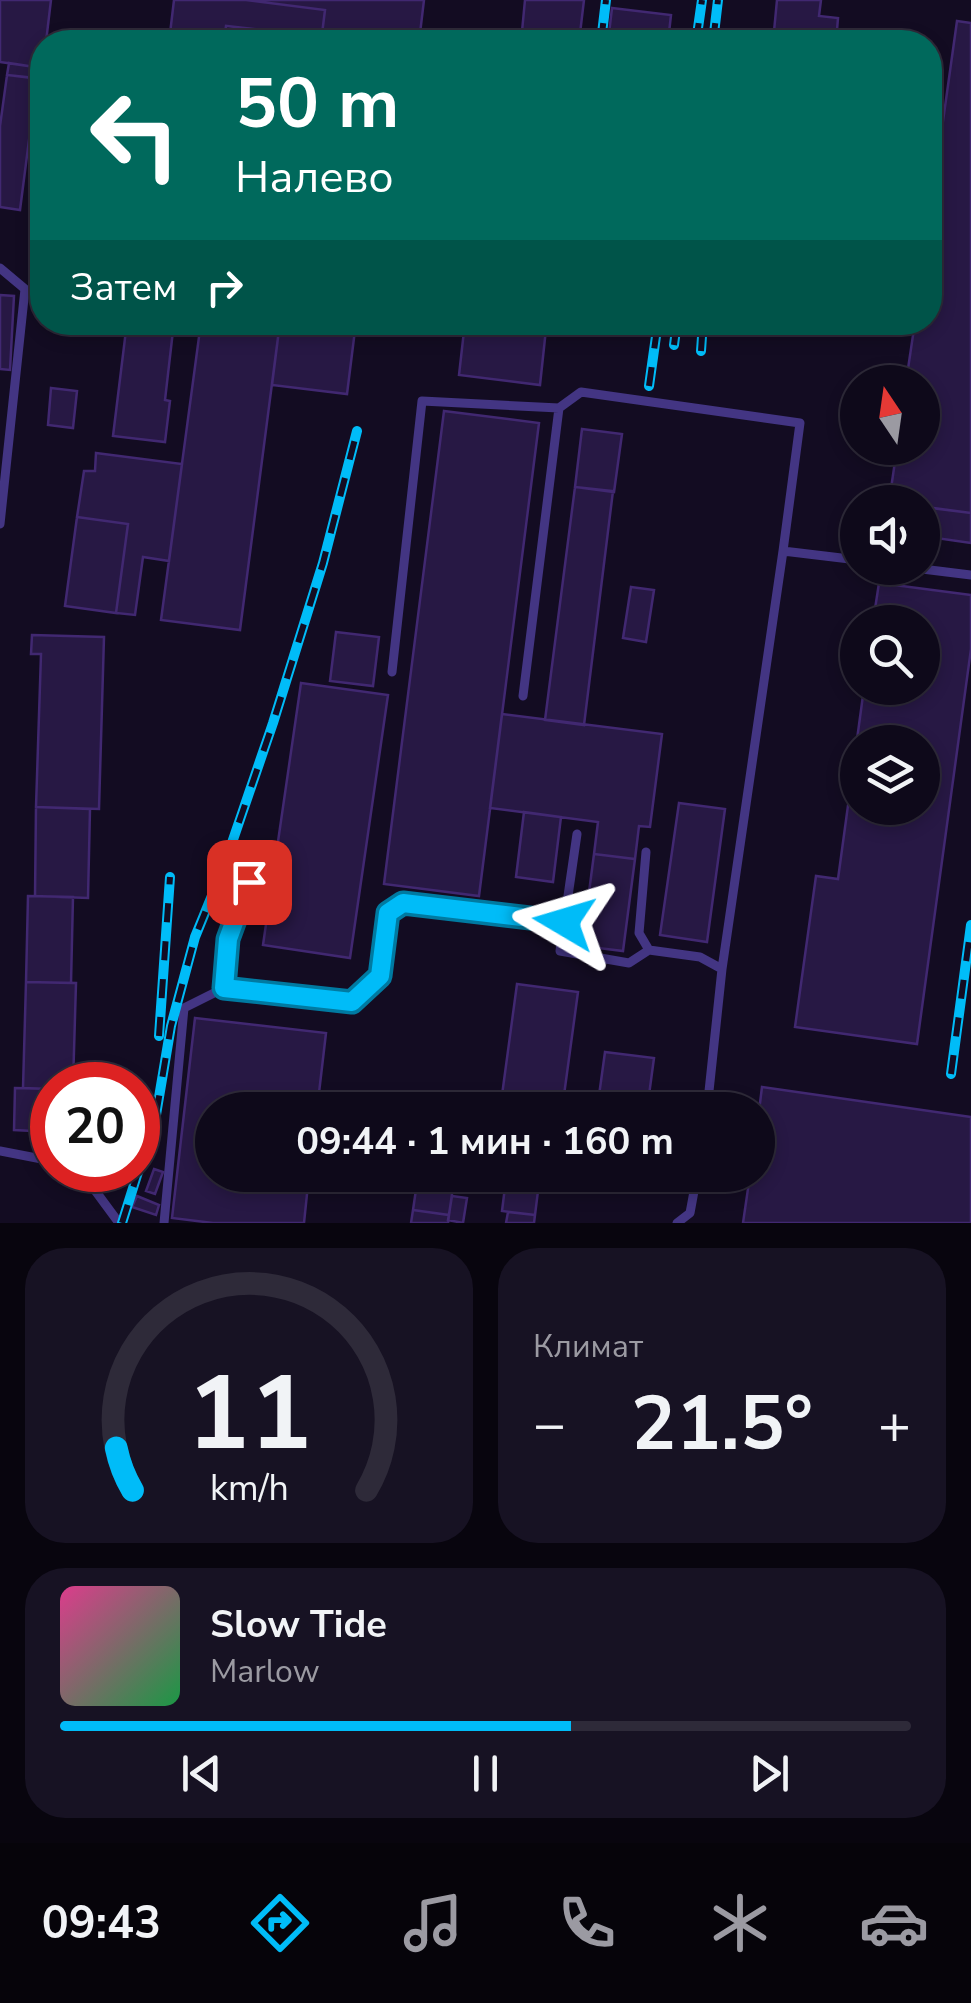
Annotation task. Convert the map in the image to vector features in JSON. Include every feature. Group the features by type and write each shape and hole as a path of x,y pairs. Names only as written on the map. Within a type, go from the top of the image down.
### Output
{"lane":[{"path":"0,268 25,288 0,524"},
{"path":"392,672 422,401 559,408 582,392 800,423 722,969 709,1092"},
{"path":"522,696 559,408"},
{"path":"783,551 840,558"},
{"path":"940,571 971,575"},
{"path":"576,834 560,951 630,963 649,950 700,957 722,969"},
{"path":"646,852 639,933 649,950"},
{"path":"224,988 228,939 260,853"},
{"path":"164,1223 184,1008 224,988 352,1002 380,976 388,913 403,903 564,922"},
{"path":"0,1150 30,1156"},
{"path":"97,1192 120,1223"},
{"path":"676,1223 690,1218 694,1192"}],"building":[{"path":"0,0 51,0 47,30 30,30 30,66 0,62"},
{"path":"174,0 246,0 325,10 322,30 226,26 226,30 170,30"},
{"path":"246,0 424,0 420,30 322,30 325,10"},
{"path":"525,0 584,0 580,30 522,30"},
{"path":"777,0 821,0 819,16 838,18 837,30 774,30"},
{"path":"612,8 671,15 669,30 609,30"},
{"path":"957,21 971,23 971,513 940,509 940,485 892,485 894,465 940,465 940,365 909,365 913,335 942,335 942,128"},
{"path":"9,63 30,66 30,78 7,75"},
{"path":"7,75 30,77 30,132 20,210 0,207 0,126"},
{"path":"0,295 14,296 10,370 0,369"},
{"path":"125,335 172,335 165,442 113,436"},
{"path":"199,335 278,335 240,630 161,620"},
{"path":"278,335 354,335 347,394 272,385"},
{"path":"464,335 545,335 540,385 459,375"},
{"path":"51,388 77,391 73,428 48,425"},
{"path":"444,411 539,423 479,896 384,884"},
{"path":"582,429 622,434 614,492 575,487"},
{"path":"96,453 182,464 169,561 143,557 135,615 116,613 128,524 77,517 84,471 95,471"},
{"path":"575,487 613,491 584,725 545,720"},
{"path":"940,509 971,513 971,543 940,539"},
{"path":"77,517 128,524 116,613 65,606"},
{"path":"879,585 971,595 971,649 917,1044 795,1027 816,876 838,879 845,825 940,825 940,725 859,725 862,705 940,705 940,605 876,605"},
{"path":"631,587 654,590 646,642 623,638"},
{"path":"336,632 379,637 373,686 330,681"},
{"path":"32,635 104,637 99,809 36,807 41,654 31,654"},
{"path":"301,683 388,695 350,958 263,945"},
{"path":"502,714 662,734 650,827 639,826 635,859 594,854 598,822 490,808"},
{"path":"679,803 725,809 707,942 660,935"},
{"path":"36,807 90,809 88,898 35,896"},
{"path":"524,812 561,817 553,882 516,877"},
{"path":"594,854 635,859 623,951 582,946"},
{"path":"28,896 73,897 71,983 26,982"},
{"path":"26,982 76,983 74,1062 30,1062 30,1088 23,1088"},
{"path":"517,984 578,992 564,1092 502,1092"},
{"path":"195,1018 326,1033 319,1092 195,1092 195,1192 307,1192 304,1223 213,1223 172,1218"},
{"path":"605,1052 654,1058 649,1092 599,1092"},
{"path":"762,1087 971,1117 971,1223 743,1223 748,1192 775,1192 775,1092 761,1092"},
{"path":"15,1088 30,1088 30,1131 14,1130"},
{"path":"416,1192 452,1192 449,1215 413,1210"},
{"path":"504,1192 538,1192 535,1215 502,1211"},
{"path":"137,1196 159,1205 156,1215 132,1207"},
{"path":"452,1196 467,1198 463,1223 448,1220"},
{"path":"413,1210 449,1215 448,1223 411,1223"},
{"path":"508,1212 535,1215 534,1223 506,1223"}],"railway":[{"path":"602,30 606,0"},
{"path":"698,30 702,0"},
{"path":"714,30 718,0"},
{"path":"649,386 656,335"},
{"path":"674,345 675,335"},
{"path":"701,351 702,335"},
{"path":"122,1223 156,1115 171,1026 195,937 223,869 273,723 323,563 357,431"},
{"path":"159,1036 170,877"},
{"path":"951,1074 971,925"}],"route":[{"path":"249,882 228,939 224,988 352,1002 380,976 388,913 403,903 564,922"}]}
